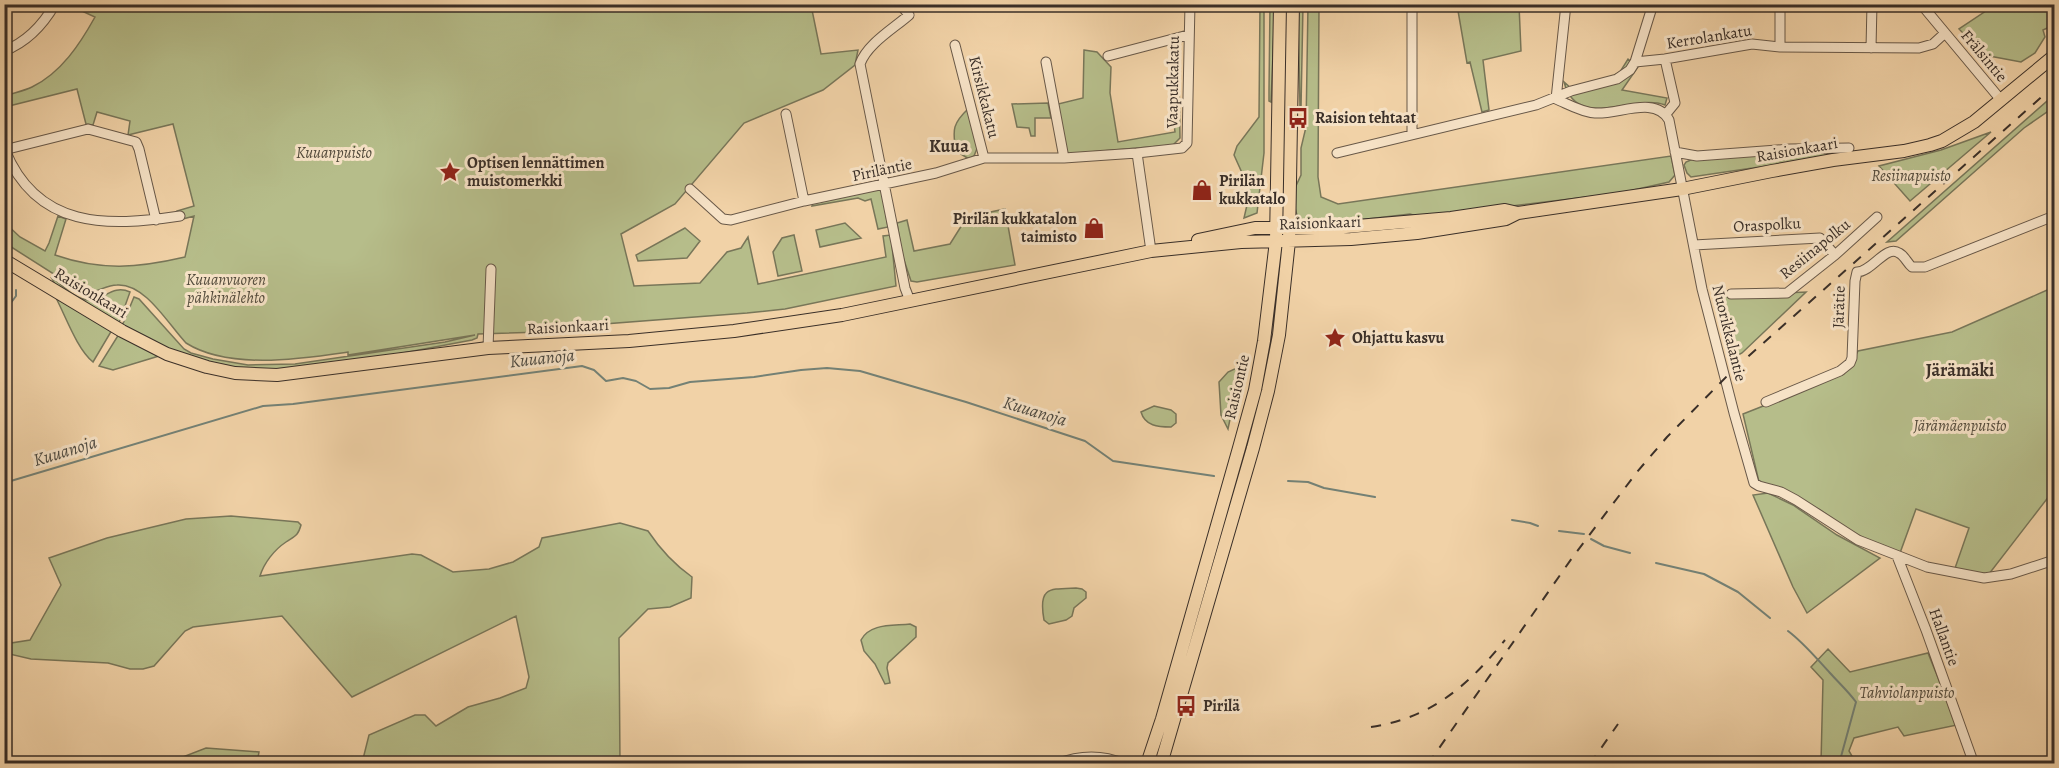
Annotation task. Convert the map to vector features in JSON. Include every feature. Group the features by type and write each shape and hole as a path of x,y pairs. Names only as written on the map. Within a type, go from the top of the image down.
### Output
{"main road":[{"name":"Raisiontie","path":"1147,764 1255,390 1264,342 1276,235 1280,4"},
{"name":"Raisiontie","path":"1161,764 1268,391 1279,334 1289,235 1293,4"},
{"name":"Raisionkaari","path":"4,260 146,345 187,362 235,373 277,375 488,348 708,334 842,315 1255,228 1276,235 1351,239 1452,229 1506,219 1518,213 1682,189 1833,160 1904,151 1930,145 1958,132 2055,56"}],"street":[{"path":"4,51 30,36 46,20 55,4"},
{"path":"900,4 909,15 869,49 860,64 905,288 910,301"},
{"name":"Vaapukkakatu","path":"1137,153 1182,148 1187,143 1190,4"},
{"path":"1412,4 1412,134"},
{"path":"1556,99 1566,4"},
{"path":"1337,153 1556,99 1617,79 1630,70 1635,62 1653,4"},
{"path":"1780,4 1780,47"},
{"path":"1871,48 1872,4"},
{"name":"Frälsintie","path":"1921,4 2001,100"},
{"name":"Kerrolankatu","path":"1635,62 1665,59 1740,45 1926,47 1945,33"},
{"path":"1108,56 1188,35"},
{"name":"Kirsikkakatu","path":"955,45 984,158"},
{"path":"1665,59 1675,103 1666,114"},
{"path":"1046,62 1064,158"},
{"path":"1556,99 1591,113 1647,107 1666,114 1682,189"},
{"path":"786,114 804,201"},
{"path":"156,219 136,142 88,129 5,150 13,169 28,189 63,212 86,219 132,222 156,219 180,216"},
{"path":"1675,152 1698,156 1790,149 1849,148"},
{"path":"1137,153 1154,251"},
{"name":"Piriläntie","path":"690,189 727,220 936,173 984,158 1064,158 1137,153"},
{"name":"Nuorikkalantie","path":"1682,189 1702,289 1754,483 1781,492 1848,534 1897,556"},
{"name":"Järätie","path":"1766,402 1840,371 1850,363 1853,349 1857,272 1866,270 1885,254 1894,251 1899,253 1912,267 1924,267 2055,216"},
{"name":"Resiinapolku","path":"1731,294 1787,293 1835,255 1877,217"},
{"name":"Oraspolku","path":"1694,245 1820,238 1835,255"},
{"path":"488,348 491,269"},
{"path":"1897,556 1927,567 1984,578 2011,574 2055,560"},
{"name":"Hallantie","path":"1897,556 1974,764"},
{"path":"1057,764 1068,759 1094,756 1124,764"}],"green space":[{"name":"Kuuanpuisto","path":"84,5 811,5 821,54 858,50 855,65 823,90 744,123 675,204 621,234 634,286 700,283 727,252 741,248 748,237 758,284 886,257 883,236 891,235 896,286 785,309 578,326 578,331 478,334 477,338 472,340 371,359 281,371 238,369 178,354 122,326 134,297 139,299 184,349 213,359 248,365 295,364 445,342 475,335 348,355 348,352 265,360 223,357 186,343 155,306 137,291 127,286 117,285 87,293 82,292 5,243 5,223 20,237 45,251 58,216 66,219 55,255 104,266 151,264 185,257 194,216 179,220 177,211 194,206 173,124 128,135 130,121 97,112 93,125 86,124 77,89 5,107 5,96 42,81 69,57 95,17 82,11"},
{"path":"1260,5 1264,5 1264,153 1257,213 1244,218 1247,205 1247,184 1234,155 1237,146 1259,117"},
{"path":"1270,5 1275,5 1271,102 1269,101"},
{"path":"1298,5 1303,5 1301,108 1300,108"},
{"path":"1308,5 1319,5 1318,177 1321,197 1338,204 1671,156 1675,175 1669,182 1620,193 1420,217 1410,214 1308,224 1301,221 1295,208 1295,188 1301,175 1301,148 1306,127"},
{"path":"1457,5 1519,5 1521,51 1483,60 1489,110 1482,112 1470,62 1467,63"},
{"path":"1995,5 2054,5 2054,25 2043,30 2045,37 2035,53 2021,62 1984,55 1959,29"},
{"path":"1084,50 1097,52 1111,67 1110,93 1118,142 1175,132 1168,80 1179,78 1180,138 1173,145 1066,154 1058,104 1083,98"},
{"path":"1628,59 1638,67 1622,90 1667,98 1665,105 1637,103 1593,108 1581,105 1571,97 1564,82 1572,89 1607,79 1620,72"},
{"path":"2054,95 2054,107 2024,128 1896,241 1887,242"},
{"path":"1048,103 1051,118 1035,118 1035,136 1031,136 1029,128 1017,127 1012,104"},
{"path":"969,108 978,146 974,156 969,159 956,151 954,137 957,122"},
{"name":"Resiinapuisto","path":"1991,132 1910,201 1879,166 1941,150"},
{"path":"1819,151 1862,152 1691,177 1684,165 1693,159"},
{"path":"878,189 882,192 888,227 878,229 871,199 865,201 858,198 812,206 813,202"},
{"path":"1005,209 1015,265 917,282 911,281 902,254 897,223 907,220 914,251 950,244 967,217"},
{"path":"845,223 861,238 820,247 816,230"},
{"path":"685,228 700,241 687,258 638,261 636,255"},
{"path":"794,235 802,271 778,276 773,252 782,238"},
{"path":"51,277 74,295 88,300 94,300 118,290 130,292 119,323 55,284"},
{"name":"Järämäenpuisto","path":"2054,287 2054,491 1989,574 1954,571 1969,528 1916,509 1900,553 1871,542 1820,510 1777,488 1759,482 1743,414 1844,374 1858,351 1952,332"},
{"path":"1744,291 1806,292 1742,353 1729,360 1715,297"},
{"path":"56,298 112,330 93,362 77,341"},
{"path":"119,334 159,356 113,370 99,366"},
{"path":"1241,366 1228,429 1221,415 1219,382 1228,372"},
{"path":"1154,406 1171,410 1176,414 1176,423 1171,427 1149,423 1141,412"},
{"path":"1768,493 1793,505 1837,535 1880,558 1807,613 1793,587 1753,495"},
{"path":"231,516 298,522 301,525 296,535 270,557 260,576 412,554 421,555 453,572 489,569 513,562 539,547 542,538 620,523 648,531 668,556 692,577 691,598 670,607 648,609 619,638 620,763 362,763 369,735 415,715 425,715 436,726 468,707 526,688 529,677 516,616 352,697 282,616 193,627 185,631 154,666 143,669 130,669 108,663 31,659 5,653 5,644 30,640 61,585 49,558 107,538 186,519"},
{"path":"1076,588 1086,592 1086,598 1074,608 1072,616 1066,620 1049,624 1044,620 1043,601 1048,592"},
{"path":"910,624 916,627 916,637 888,663 890,683 885,684 875,664 864,651 861,640 876,628"},
{"name":"Tahviolanpuisto","path":"1828,649 1850,672 1928,653 1957,725 1904,736 1898,727 1854,738 1849,751 1856,763 1821,763 1823,680 1811,667"},
{"path":"206,748 259,752 257,763 175,763 175,760"}],"waterway":[{"path":"4,312 16,296 16,290"},
{"name":"Kuuanoja","path":"4,483 263,406 582,366 594,370 606,381 623,378 636,381 650,389 669,388 690,382 754,377 801,370 827,368 860,371 966,402 1085,441 1113,461 1214,476"},
{"path":"4,429 4,477"},
{"path":"1288,481 1308,482 1324,488 1375,497"},
{"path":"1512,520 1538,526"},
{"path":"1559,531 1584,534"},
{"path":"1591,539 1604,546 1630,553"},
{"path":"1656,563 1704,574 1738,592 1770,618"},
{"path":"1788,631 1810,651 1856,702 1839,764"}],"railway":[{"path":"1428,764 1572,558 1637,472 1667,437 1734,369 2054,86"},
{"path":"1371,727 1412,716 1447,697 1477,672 1505,640"},
{"path":"1590,764 1618,724"}],"place":[{"name":"Raision tehtaat","path":"1298,118"},
{"name":"Optisen lennättimen muistomerkki","path":"450,172"},
{"name":"Pirilän kukkatalo","path":"1202,190"},
{"name":"Pirilän kukkatalon taimisto","path":"1094,228"},
{"name":"Ohjattu kasvu","path":"1335,338"},
{"name":"Pirilä","path":"1186,706"}],"district":[{"name":"Kuua","path":"949,146"},
{"name":"Järämäki","path":"1960,370"}],"park label":[{"name":"Kuuanvuoren pähkinälehto","path":"226,289"}]}
